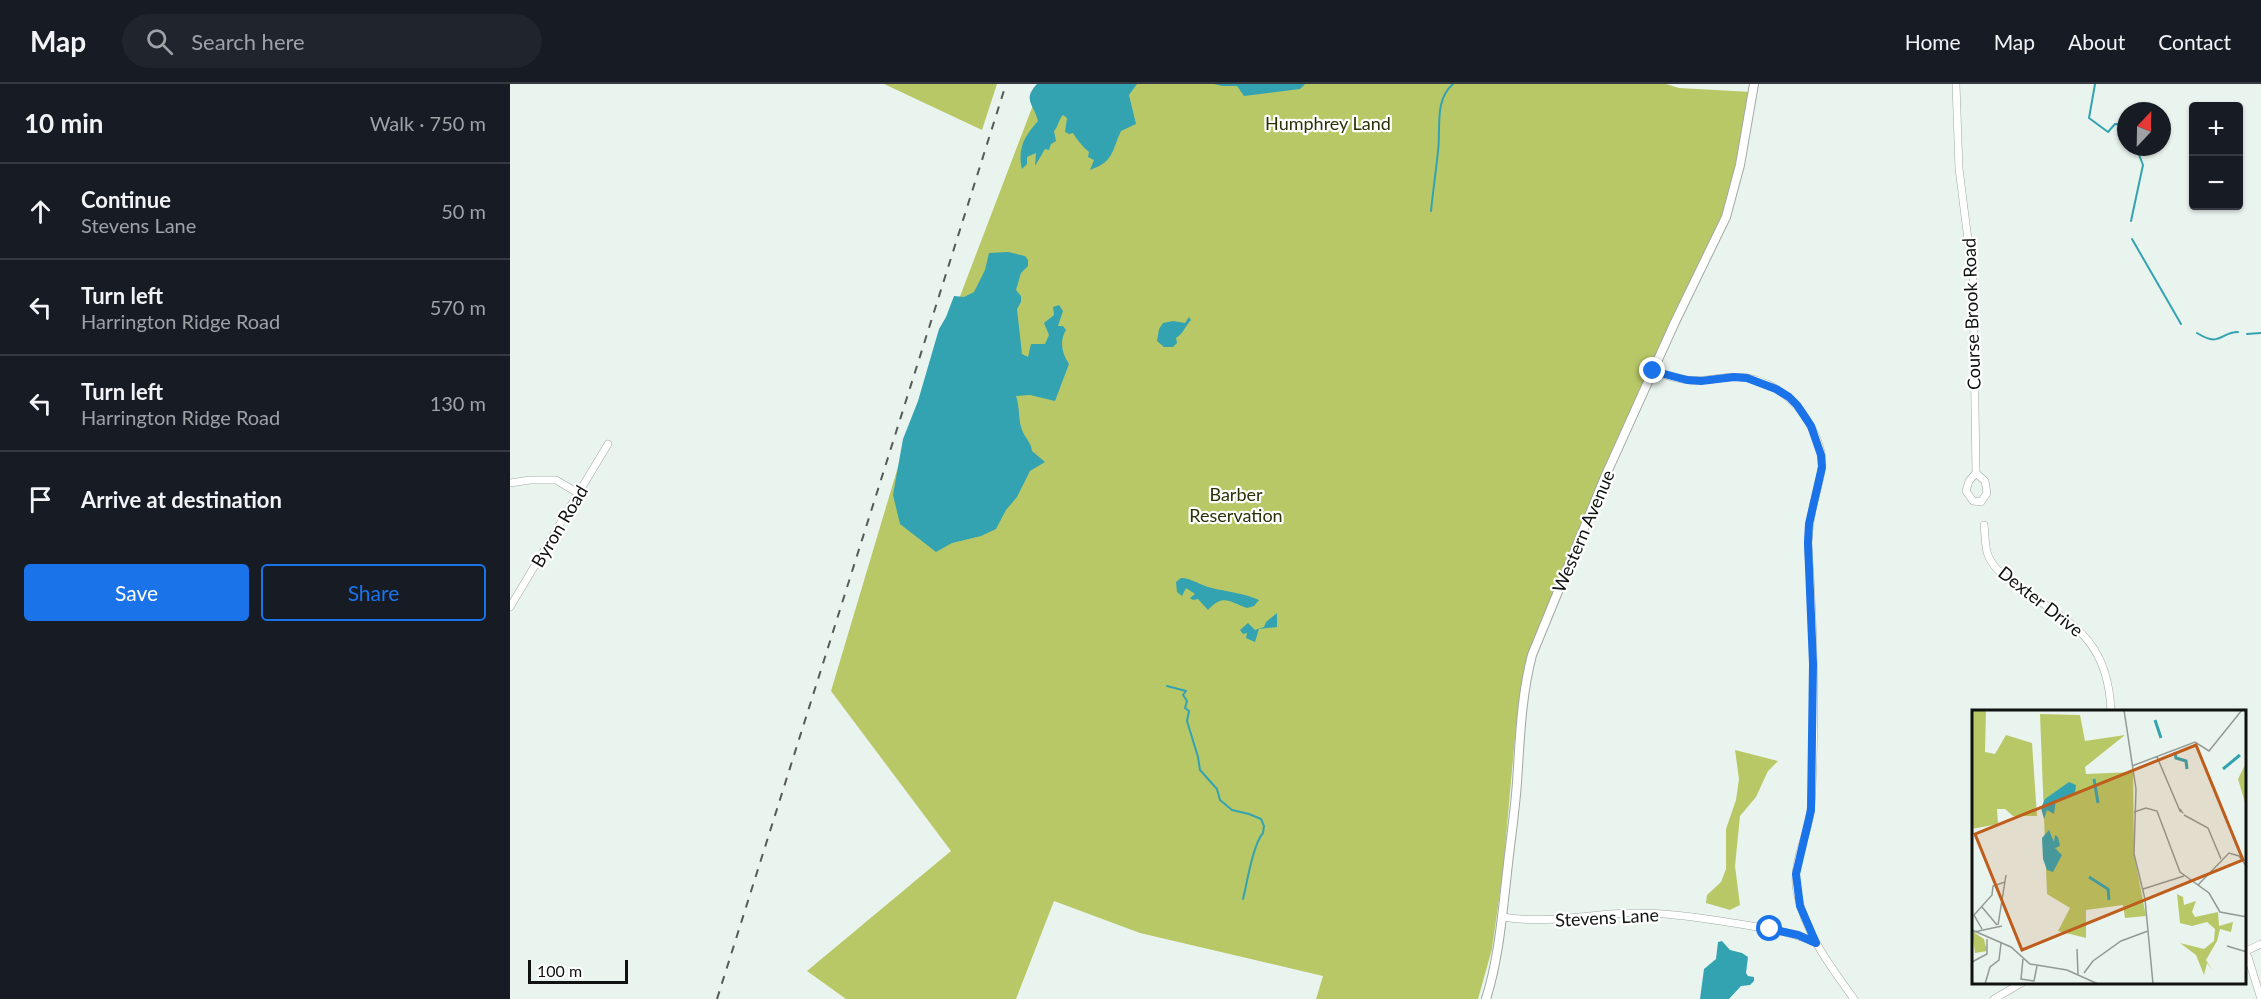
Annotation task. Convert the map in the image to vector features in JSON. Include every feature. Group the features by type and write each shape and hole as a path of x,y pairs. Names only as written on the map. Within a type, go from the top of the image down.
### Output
{"street":[{"name":"Western Avenue","path":"1486,999 1496,959 1502,916 1517,783 1523,699 1532,655 1605,477 1726,217 1740,165 1754,84"},
{"name":"Course Brook Road","path":"1956,84 1959,160 1973,279 1976,473"},
{"path":"1653,371 1687,380 1747,378 1776,389 1789,397 1806,417 1821,455 1822,467 1809,524 1808,543 1813,664 1811,810 1796,874 1800,906 1816,943 1854,999"},
{"name":"Byron Road","path":"510,607 608,444"},
{"path":"510,483 556,480 578,494"},
{"name":"Dexter Drive","path":"1984,525 1987,553 1995,567 2010,582 2062,616 2090,640 2108,682 2111,710"},
{"name":"Stevens Lane","path":"1502,916 1538,920 1625,913 1671,914 1770,929 1798,935 1816,943"},
{"path":"2246,951 2261,944"},
{"path":"2246,956 2261,999"},
{"path":"1994,999 2020,984"}],"green space":[{"path":"884,84 997,84 982,130"},
{"name":"Barber Reservation","path":"1041,84 1666,84 1679,88 1752,92 1726,217 1675,322 1532,655 1516,726 1503,870 1492,949 1478,999 1316,999 1323,976 1140,933 1054,901 1016,999 846,999 807,971 951,851 831,691 909,430"},
{"path":"1735,750 1778,761 1768,771 1756,797 1740,816 1735,866 1740,905 1730,910 1706,903 1707,895 1721,882 1726,869 1726,829 1736,800 1739,779"}],"water":[{"path":"1037,84 1137,84 1129,95 1136,124 1121,131 1108,160 1090,170 1094,160 1088,157 1089,152 1073,133 1065,132 1067,118 1063,115 1054,131 1056,141 1051,144 1049,150 1045,149 1035,166 1036,153 1027,157 1027,164 1022,169 1023,143 1038,121 1030,102 1030,94"},
{"path":"1214,84 1305,84 1300,89 1244,96 1237,86"},
{"path":"1008,252 1025,256 1028,260 1028,266 1021,273 1016,290 1021,296 1017,309 1022,354 1028,357 1031,344 1045,344 1049,335 1044,323 1054,315 1053,307 1059,305 1063,311 1058,326 1063,326 1066,330 1062,347 1069,364 1055,401 1030,395 1016,396 1022,430 1032,451 1045,462 1030,471 1017,497 1006,510 996,529 981,536 952,543 936,552 900,524 893,495 903,439 918,401 939,329 954,296 964,297 974,292 985,270 989,253"},
{"path":"1189,317 1191,320 1176,338 1177,343 1173,347 1164,347 1157,341 1159,329 1163,323 1173,321 1185,323"},
{"path":"1181,578 1259,600 1254,606 1247,608 1222,600 1208,610 1198,599 1190,598 1195,594 1186,588 1182,596 1177,592 1176,582"},
{"path":"1277,613 1277,627 1259,629 1255,642 1246,638 1247,633 1243,634 1240,630 1248,623 1255,630 1264,627 1266,622"},
{"path":"1722,941 1730,950 1748,957 1746,973 1754,977 1754,981 1750,985 1741,986 1729,999 1700,999 1704,969 1716,959 1718,942"}],"waterway":[{"path":"1431,211 1441,106 1443,98 1453,84"},
{"path":"2095,84 2089,118 2108,132 2117,124"},
{"path":"2131,221 2143,165 2140,156"},
{"path":"2132,239 2181,324"},
{"path":"2197,333 2216,339 2238,332"},
{"path":"2247,334 2261,333"},
{"path":"1167,686 1186,691 1183,695 1187,701 1185,708 1189,711 1187,721 1200,770 1217,789 1220,800 1232,810 1261,819 1264,826 1253,854 1243,899"}],"railway":[{"path":"717,999 1006,84"}],"route":[{"path":"1653,371 1687,380 1747,378 1776,389 1789,397 1806,417 1821,455 1822,467 1809,524 1808,543 1812,602 1814,737 1811,810 1796,874 1796,889 1800,906 1816,943 1798,935 1770,929"}],"park label":[{"name":"Humphrey Land","path":"1328,123"}]}
